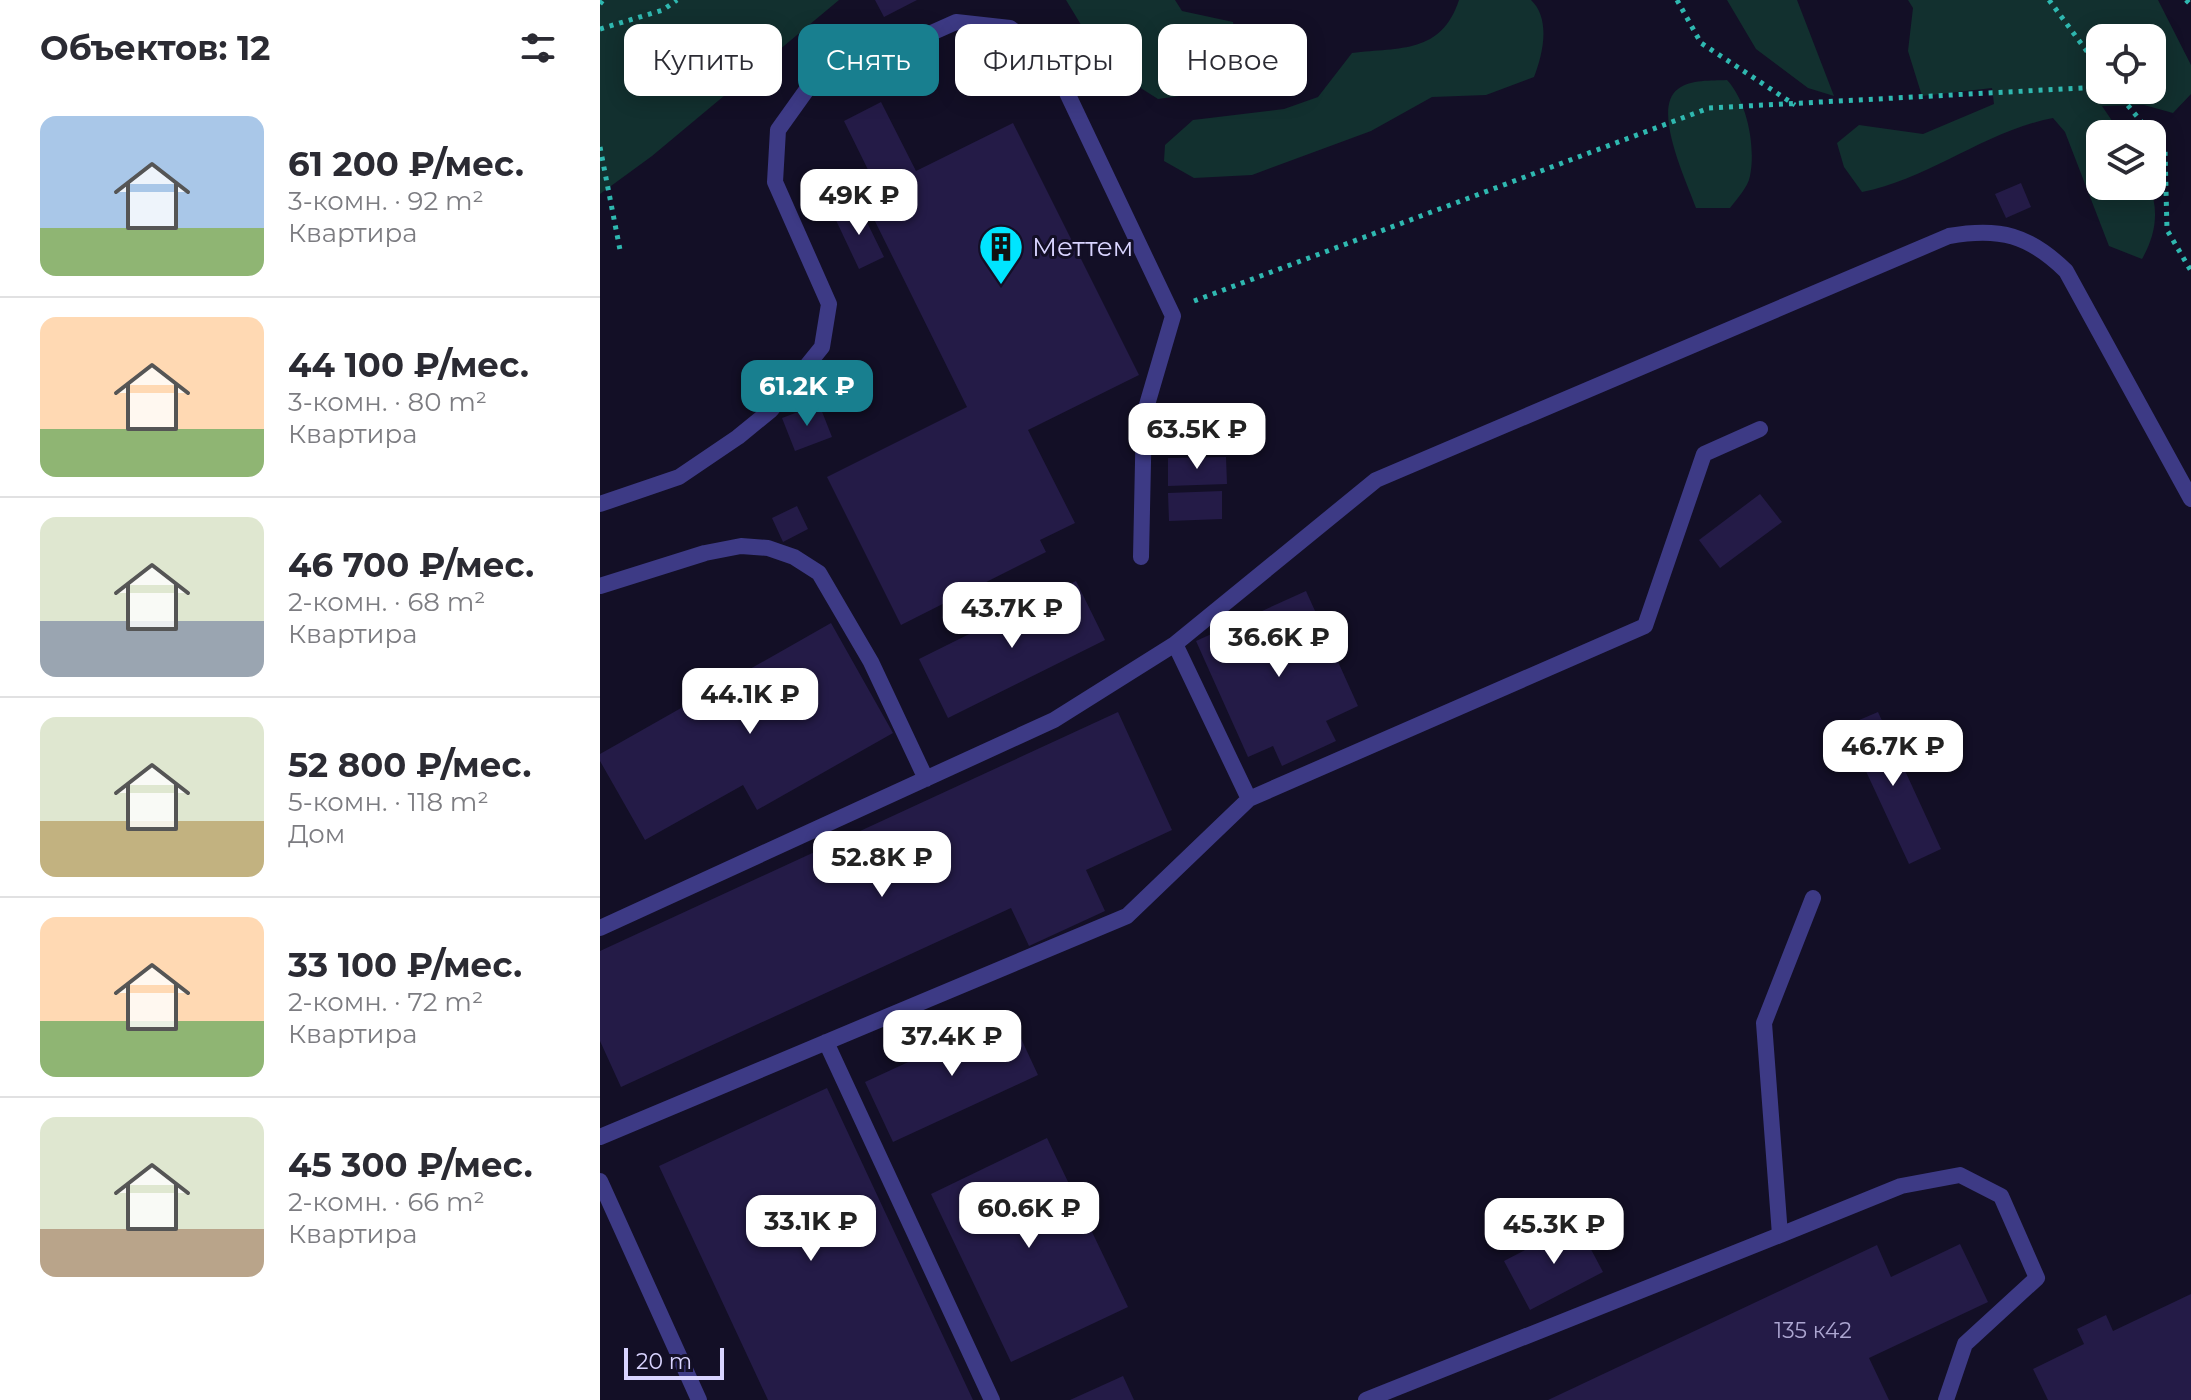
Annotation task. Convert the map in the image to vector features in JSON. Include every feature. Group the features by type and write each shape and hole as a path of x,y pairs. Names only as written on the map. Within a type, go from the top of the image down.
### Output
{"lane":[{"path":"600,504 679,477 738,437 771,410 822,347 829,304 775,182 778,130 808,88 956,22 1010,28 1050,57 1173,316 1144,415 1141,557"},
{"path":"600,928 1054,720 1175,644 1376,480 1949,236 1981,230 2017,236 2046,251 2066,271 2191,499"},
{"path":"600,1137 1127,916 1249,799 1645,626 1704,454 1760,429"},
{"path":"600,586 705,553 741,546 768,548 794,557 819,573 871,662 926,779"},
{"path":"1175,644 1249,799"},
{"path":"1780,1235 1764,1023 1813,898"},
{"path":"826,1042 992,1400"},
{"path":"1366,1400 1901,1186 1960,1175 2001,1196 2037,1278 1965,1344 1946,1400"},
{"path":"600,1181 699,1400"}],"path":[{"path":"600,29 663,10 677,0"},
{"path":"1677,0 1701,43 1795,105"},
{"path":"2049,0 2086,50"},
{"path":"2186,0 2191,5"},
{"path":"1173,316 1200,297 1709,108 2086,88"},
{"path":"2127,104 2165,150 2167,230 2191,271"},
{"path":"600,147 621,255"}],"green space":[{"path":"600,0 839,0 810,24 798,24 798,34 782,48 782,24 624,24 624,96 724,96 652,156 600,194"},
{"path":"1066,0 1175,0 1182,11 1233,24 1158,24 1158,96 1179,96 1158,99 1142,89 1142,24 1081,24"},
{"path":"1459,0 1531,0 1543,27 1542,48 1534,77 1486,95 1432,97 1371,131 1252,175 1194,178 1164,161 1165,145 1193,120 1284,109 1318,97 1352,53 1403,48 1430,39 1451,18"},
{"path":"1727,0 1797,0 1834,96 1808,88 1756,49"},
{"path":"1908,0 2158,0 2191,65 2191,94 2173,113 2144,105 2102,106 2112,120 2086,120 2086,186 2065,132 2053,118 2004,133 1911,177 1862,192 1844,167 1837,143 1859,125 1923,134 1994,104 1992,88 1922,96 1908,51 1913,8"},
{"path":"1727,80 1745,112 1751,138 1750,176 1745,189 1730,208 1696,208 1669,128 1671,99 1678,89 1689,84"},
{"path":"2091,200 2153,200 2154,223 2142,259 2109,246"}],"building":[{"path":"875,0 917,0 884,17"},
{"name":"Меттем","path":"881,102 916,171 1013,123 1139,375 1028,430 1075,523 1040,540 1046,552 901,625 827,477 967,407 863,197 878,190 844,121"},
{"path":"2021,183 2031,207 2006,218 1995,194"},
{"path":"858,204 884,257 859,269 834,216"},
{"path":"819,404 832,437 795,451 782,418"},
{"path":"1219,419 1220,450 1167,452 1166,420"},
{"path":"1226,457 1227,484 1168,486 1168,458"},
{"path":"1222,491 1222,519 1169,521 1168,493"},
{"path":"1760,494 1782,522 1720,568 1699,540"},
{"path":"797,506 808,529 783,542 772,518"},
{"path":"1076,581 1105,640 948,718 919,659"},
{"path":"1306,591 1358,706 1326,721 1336,741 1282,766 1273,746 1248,757 1196,641"},
{"path":"831,623 893,733 757,810 743,785 645,840 600,761 600,754"},
{"path":"1118,712 1172,830 1086,870 1105,911 1029,946 1011,908 621,1087 600,1041 600,951"},
{"path":"1878,712 1941,849 1909,864 1845,726"},
{"path":"1010,1015 1038,1075 893,1142 865,1082"},
{"path":"827,1088 973,1400 768,1400 659,1166"},
{"path":"1047,1138 1128,1307 1011,1362 931,1194"},
{"path":"1577,1223 1603,1272 1530,1310 1504,1261"},
{"path":"1960,1244 1988,1302 1869,1358 1889,1400 1548,1400 1877,1245 1891,1277"},
{"path":"2191,1294 2191,1400 2048,1400 2033,1369 2084,1344 2077,1329 2106,1315 2113,1331"},
{"path":"1123,1376 1134,1400 1070,1400"}],"place":[{"name":"Меттем","path":"1001,286"}]}
